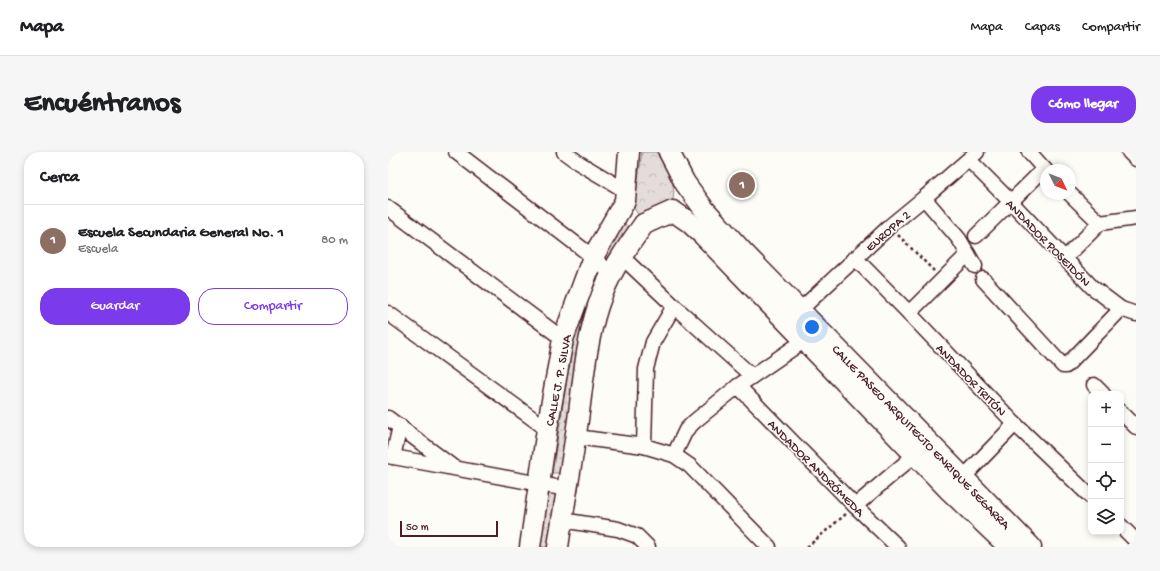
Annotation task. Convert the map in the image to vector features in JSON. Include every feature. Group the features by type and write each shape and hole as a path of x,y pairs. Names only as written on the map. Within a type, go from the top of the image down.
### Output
{"street":[{"path":"456,152 593,257 611,274"},
{"path":"564,152 626,196"},
{"path":"630,152 626,196 636,218 644,224 673,212 679,207 683,197 685,183"},
{"name":"CALLE PASEO ARQUITECTO ENRIQUE SEGARRA","path":"669,152 685,183 704,209 957,484 1009,547"},
{"path":"1029,152 1040,164"},
{"path":"1129,152 1136,159"},
{"name":"EUROPA 2","path":"799,311 890,226 973,156"},
{"name":"ANDADOR POSEIDÓN","path":"973,156 1011,202 1092,287 1121,309 1136,314"},
{"path":"976,236 1040,175"},
{"name":"CALLE J. P. SILVA","path":"530,547 547,429 563,339 593,257 626,196"},
{"path":"910,313 942,280 972,260 959,239 924,198"},
{"path":"1076,200 1100,223"},
{"path":"388,208 563,339"},
{"name":"CALLE PASEO ARQUITECTO ENRIQUE SEGARRA","path":"673,212 689,222 703,235 916,454 957,484 1031,547"},
{"path":"1065,258 1100,223 1136,218"},
{"name":"CALLE J. P. SILVA","path":"558,547 576,437 588,347 598,306 611,274 621,256 644,224"},
{"path":"621,256 752,376"},
{"name":"ANDADOR TRITÓN","path":"855,258 1016,424 1088,494"},
{"path":"983,279 1064,367 1121,309"},
{"path":"644,446 646,369 653,342 674,306"},
{"path":"388,313 547,429"},
{"path":"674,455 686,430 694,421 738,386 805,340"},
{"name":"ANDADOR ANDRÓMEDA","path":"738,386 855,506 898,547"},
{"path":"1124,415 1136,427"},
{"path":"388,418 455,469"},
{"path":"957,484 1016,424"},
{"path":"400,426 390,457 567,489"},
{"path":"576,437 644,446 674,455 690,466 769,547"},
{"path":"855,506 916,454"},
{"path":"562,520 618,529 635,542 648,547"},
{"path":"1124,529 1136,541"}],"path":[{"path":"890,226 942,280"},
{"path":"807,547 855,506"}],"green space":[{"path":"642,152 656,152 671,180 674,193 673,201 665,213 639,216 634,208"},
{"path":"623,221 632,232 608,269 596,257"},
{"path":"598,283 563,473 552,473 578,311 587,284"},
{"path":"547,488 557,492 549,547 538,547"}],"place":[{"name":"Escuela Secundaria General No. 1","path":"742,185"}]}
